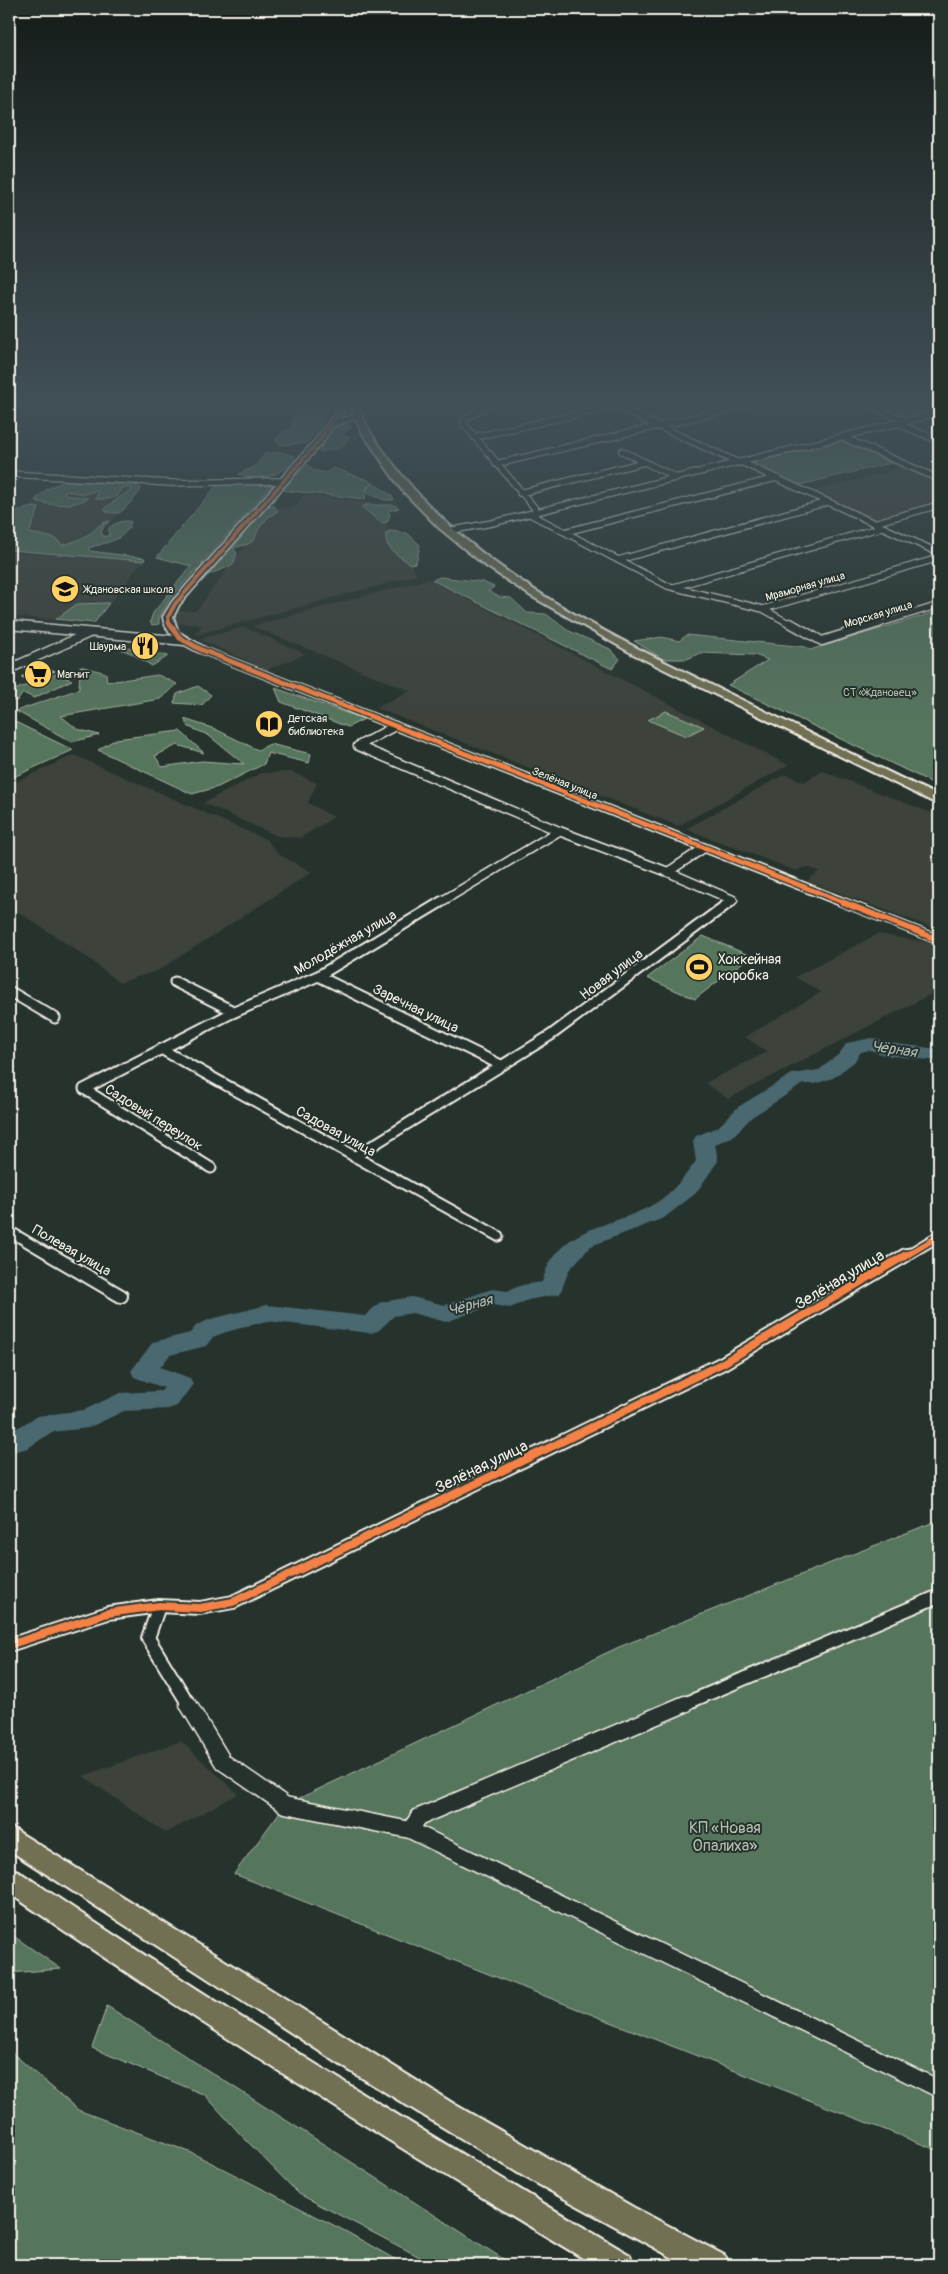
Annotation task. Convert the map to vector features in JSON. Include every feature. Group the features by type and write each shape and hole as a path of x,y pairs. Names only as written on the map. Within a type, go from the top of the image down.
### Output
{"main road":[{"path":"429,511 448,531 540,597 618,643 939,801"},
{"path":"9,1837 400,2087 640,2227 714,2265"},
{"path":"9,1879 73,1924 380,2121 620,2265"}],"street":[{"path":"185,642 172,630 168,623 171,611 256,511"},
{"path":"448,531 542,511"},
{"path":"566,532 647,511"},
{"path":"618,560 795,511"},
{"path":"848,511 939,553"},
{"path":"874,523 921,511"},
{"path":"530,514 673,587 763,609"},
{"path":"673,587 882,527"},
{"name":"Мраморная улица","path":"763,609 939,558"},
{"name":"Морская улица","path":"763,609 822,641 939,605"},
{"path":"9,626 185,642"},
{"path":"9,669 90,633"},
{"name":"Зелёная улица","path":"185,642 939,940"},
{"path":"396,726 358,746 559,831 668,872 704,848"},
{"name":"Молодёжная улица","path":"84,1089 235,1012 318,976 559,831"},
{"name":"Новая улица","path":"354,1157 551,1035 733,900 668,872"},
{"name":"Заречная улица","path":"318,976 501,1065"},
{"path":"175,982 235,1012"},
{"path":"9,991 55,1018"},
{"name":"Садовая улица","path":"160,1049 498,1236"},
{"name":"Садовый переулок","path":"84,1089 210,1168"},
{"name":"Полевая улица","path":"9,1231 121,1296"},
{"name":"Зелёная улица","path":"9,1645 108,1612 159,1606 200,1608 233,1602 723,1364 939,1236"},
{"path":"410,1830 419,1817 939,1596"},
{"path":"159,1606 148,1638 223,1762 285,1805 410,1830 939,2089"}],"shaded area":[{"path":"27,511 121,511 85,551 9,545 9,530"},
{"path":"271,511 379,511 417,575 195,635 202,625 173,623 177,611 196,611"},
{"path":"852,511 903,511 871,520"},
{"name":"Ждановская школа","path":"11,552 142,561 96,623 9,616 9,554"},
{"path":"428,579 788,765 678,826 376,708 410,691 252,626"},
{"path":"244,627 305,654 267,670 199,639"},
{"path":"74,755 267,840 278,854 312,872 159,970 119,983 87,957 9,906 9,785"},
{"path":"823,771 939,816 939,930 807,881 819,871 805,867 796,871 686,829 785,774 804,782"},
{"path":"291,772 317,783 308,803 334,817 300,838 277,836 203,803 261,773"},
{"path":"878,934 931,943 939,947 939,990 728,1099 705,1083 767,1052 745,1037 821,992 795,977"},
{"path":"181,1741 238,1794 166,1833 83,1776"}],"green space":[{"path":"17,511 38,511 29,533 55,538 62,545 83,537 101,524 110,521 104,525 101,532 104,537 109,535 109,528 123,521 128,521 131,522 124,534 114,540 88,548 90,551 145,558 144,561 9,550 9,525"},
{"path":"106,511 121,511 119,513"},
{"path":"195,511 248,511 169,600 159,618 159,624 152,625 150,622 153,613 191,566 157,557"},
{"path":"259,511 278,511 268,517 258,530 254,540 248,544 233,548 237,553 233,565 208,575 211,566"},
{"path":"367,511 388,511 390,515 387,522 381,523"},
{"path":"391,531 407,533 420,545 416,563 410,564 390,548 387,544 386,533"},
{"path":"440,577 483,582 494,587 488,591 499,597 511,598 527,613 546,614 567,630 610,649 620,659 612,669 432,580"},
{"path":"109,603 94,623 56,619 77,604"},
{"name":"СТ «Ждановец»","path":"939,611 939,786 728,685 768,660 755,655 700,653 687,659 663,659 634,641 662,637 679,641 687,635 806,647 810,650"},
{"path":"101,642 168,656 152,666 131,653"},
{"path":"80,666 106,673 107,682 158,675 177,684 160,699 61,716 77,729 99,735 72,742 16,711 79,689"},
{"path":"56,674 72,680 34,698 23,693 18,700 9,702 9,692"},
{"path":"198,686 211,695 202,705 174,703 177,694"},
{"path":"275,688 364,719 348,727 281,702"},
{"path":"666,711 704,727 686,736 648,720"},
{"path":"9,719 73,750 9,779"},
{"path":"184,719 215,729 258,750 270,744 311,754 309,763 268,753 264,764 218,787 192,794 98,750 116,739 180,731 204,753 177,745 155,756 162,767 202,761 244,764 208,735 189,727"},
{"name":"Хоккейная коробка","path":"703,936 751,956 695,999 647,978"},
{"name":"КП «Новая Опалиха»","path":"939,1520 939,2151 234,1874 285,1805 619,1647"},
{"path":"9,1933 61,1969 9,1973"},
{"path":"107,2006 508,2262 477,2265 435,2265 299,2194 205,2095 92,2048"},
{"path":"9,2050 78,2110 192,2153 347,2232 405,2265 9,2265"}],"building":[{"name":"Магнит","path":"43,667 55,671 34,681 21,677"}],"waterway":[{"name":"Чёрная","path":"9,1443 19,1441 46,1423 88,1419 120,1402 168,1400 181,1384 143,1371 162,1348 198,1340 205,1331 219,1325 267,1313 370,1325 387,1309 412,1305 446,1314 492,1297 510,1300 522,1293 552,1288 558,1267 583,1241 656,1213 688,1188 707,1161 704,1141 725,1132 745,1112 799,1078 815,1078 826,1074 847,1058 854,1047 872,1044 884,1049 939,1055"}],"cycle path":[{"path":"257,511 175,604 168,617 171,629 180,638 202,650 939,940"},
{"path":"9,1645 108,1613 159,1606 200,1608 233,1602 723,1363 939,1236"}],"place":[{"name":"Ждановская школа","path":"65,589"},
{"name":"Шаурма","path":"145,646"},
{"name":"Магнит","path":"38,674"},
{"name":"Детская библиотека","path":"269,724"},
{"name":"Хоккейная коробка","path":"699,967"}]}
